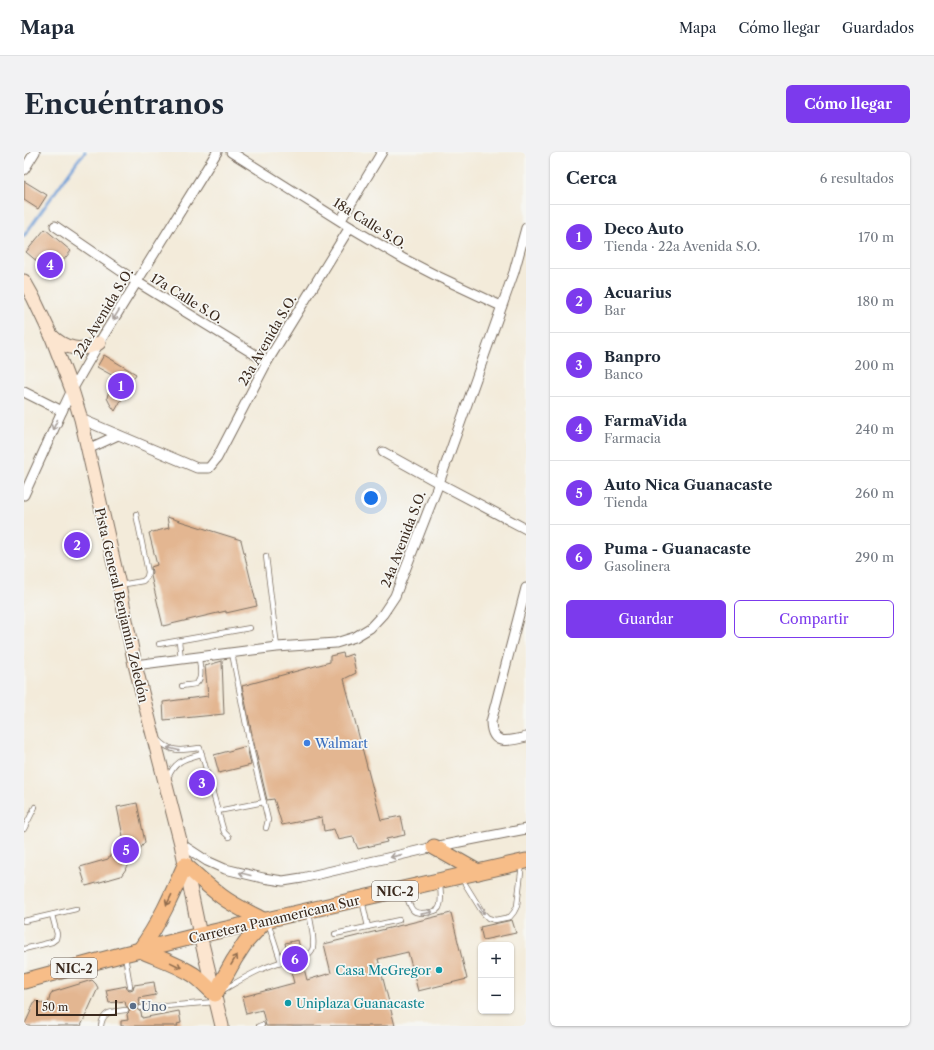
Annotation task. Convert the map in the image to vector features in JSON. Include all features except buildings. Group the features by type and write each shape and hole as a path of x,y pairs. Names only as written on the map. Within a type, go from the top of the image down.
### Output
{"highway":[{"path":"434,847 478,872"},
{"name":"Carretera Panamericana Sur","path":"24,981 200,935 524,861"},
{"path":"185,865 221,896 266,920 251,935 234,960 216,998 201,981 184,970 140,950 170,900 185,865"}],"main road":[{"name":"Pista General Benjamín Zeledón","path":"24,281 51,335 72,390 81,419 136,665 181,844 200,935 222,1026"},
{"path":"51,335 56,341 73,348 86,348 100,343"}],"street":[{"path":"24,170 35,152"},
{"name":"22a Avenida S.O.","path":"24,495 72,390 217,152"},
{"name":"18a Calle S.O.","path":"231,152 404,260 501,306"},
{"path":"341,220 382,152"},
{"name":"17a Calle S.O.","path":"55,226 137,282 267,362"},
{"name":"23a Avenida S.O.","path":"118,435 197,468 209,468 217,458 267,362 350,227"},
{"name":"24a Avenida S.O.","path":"136,665 277,647 336,643 355,637 370,628 383,614 395,596 439,483 514,272 526,228"},
{"path":"24,392 62,411"},
{"path":"81,419 118,435"},
{"path":"88,449 118,435"},
{"path":"383,452 526,529"},
{"path":"526,588 491,722 491,731 495,737 501,740 509,741 526,737"},
{"path":"181,844 207,861 225,869 283,881 302,878 434,847 526,829"}],"lane":[{"path":"119,586 143,581 147,577 148,572 136,514"},
{"path":"266,556 277,647"},
{"path":"159,644 250,628"},
{"path":"179,640 181,659"},
{"path":"232,653 249,740 268,820 266,828"},
{"path":"182,686 195,684 199,681 201,676 198,657"},
{"path":"152,732 160,742 174,750 200,748 224,832 229,837"},
{"path":"166,786 170,774 175,766 186,759 202,754"},
{"path":"218,811 264,802"},
{"path":"24,828 35,807"},
{"path":"460,876 483,913 488,918 495,920 510,917 516,906 524,861"},
{"path":"404,889 411,909 415,913 420,914 436,911 440,907 441,901 440,880"},
{"path":"361,898 368,927"},
{"path":"24,921 76,909"},
{"path":"302,957 308,955 314,945 309,910"},
{"path":"24,949 52,942 56,939 57,934 52,915"},
{"path":"266,920 281,962"},
{"path":"335,934 399,920"},
{"path":"124,954 130,986"},
{"path":"141,1008 216,998 257,971 289,960"},
{"path":"101,1026 103,1017 110,1012 126,1010"}],"waterway":[{"path":"24,236 85,152"}],"place":[{"name":"FarmaVida","path":"50,265"},
{"name":"Deco Auto","path":"121,386"},
{"name":"Acuarius","path":"77,545"},
{"name":"Walmart","path":"307,743"},
{"name":"Banpro","path":"202,783"},
{"name":"Auto Nica Guanacaste","path":"126,850"},
{"name":"Puma - Guanacaste","path":"295,959"},
{"name":"Casa McGregor","path":"439,970"},
{"name":"Uniplaza Guanacaste","path":"288,1003"},
{"name":"Uno","path":"133,1006"}]}
